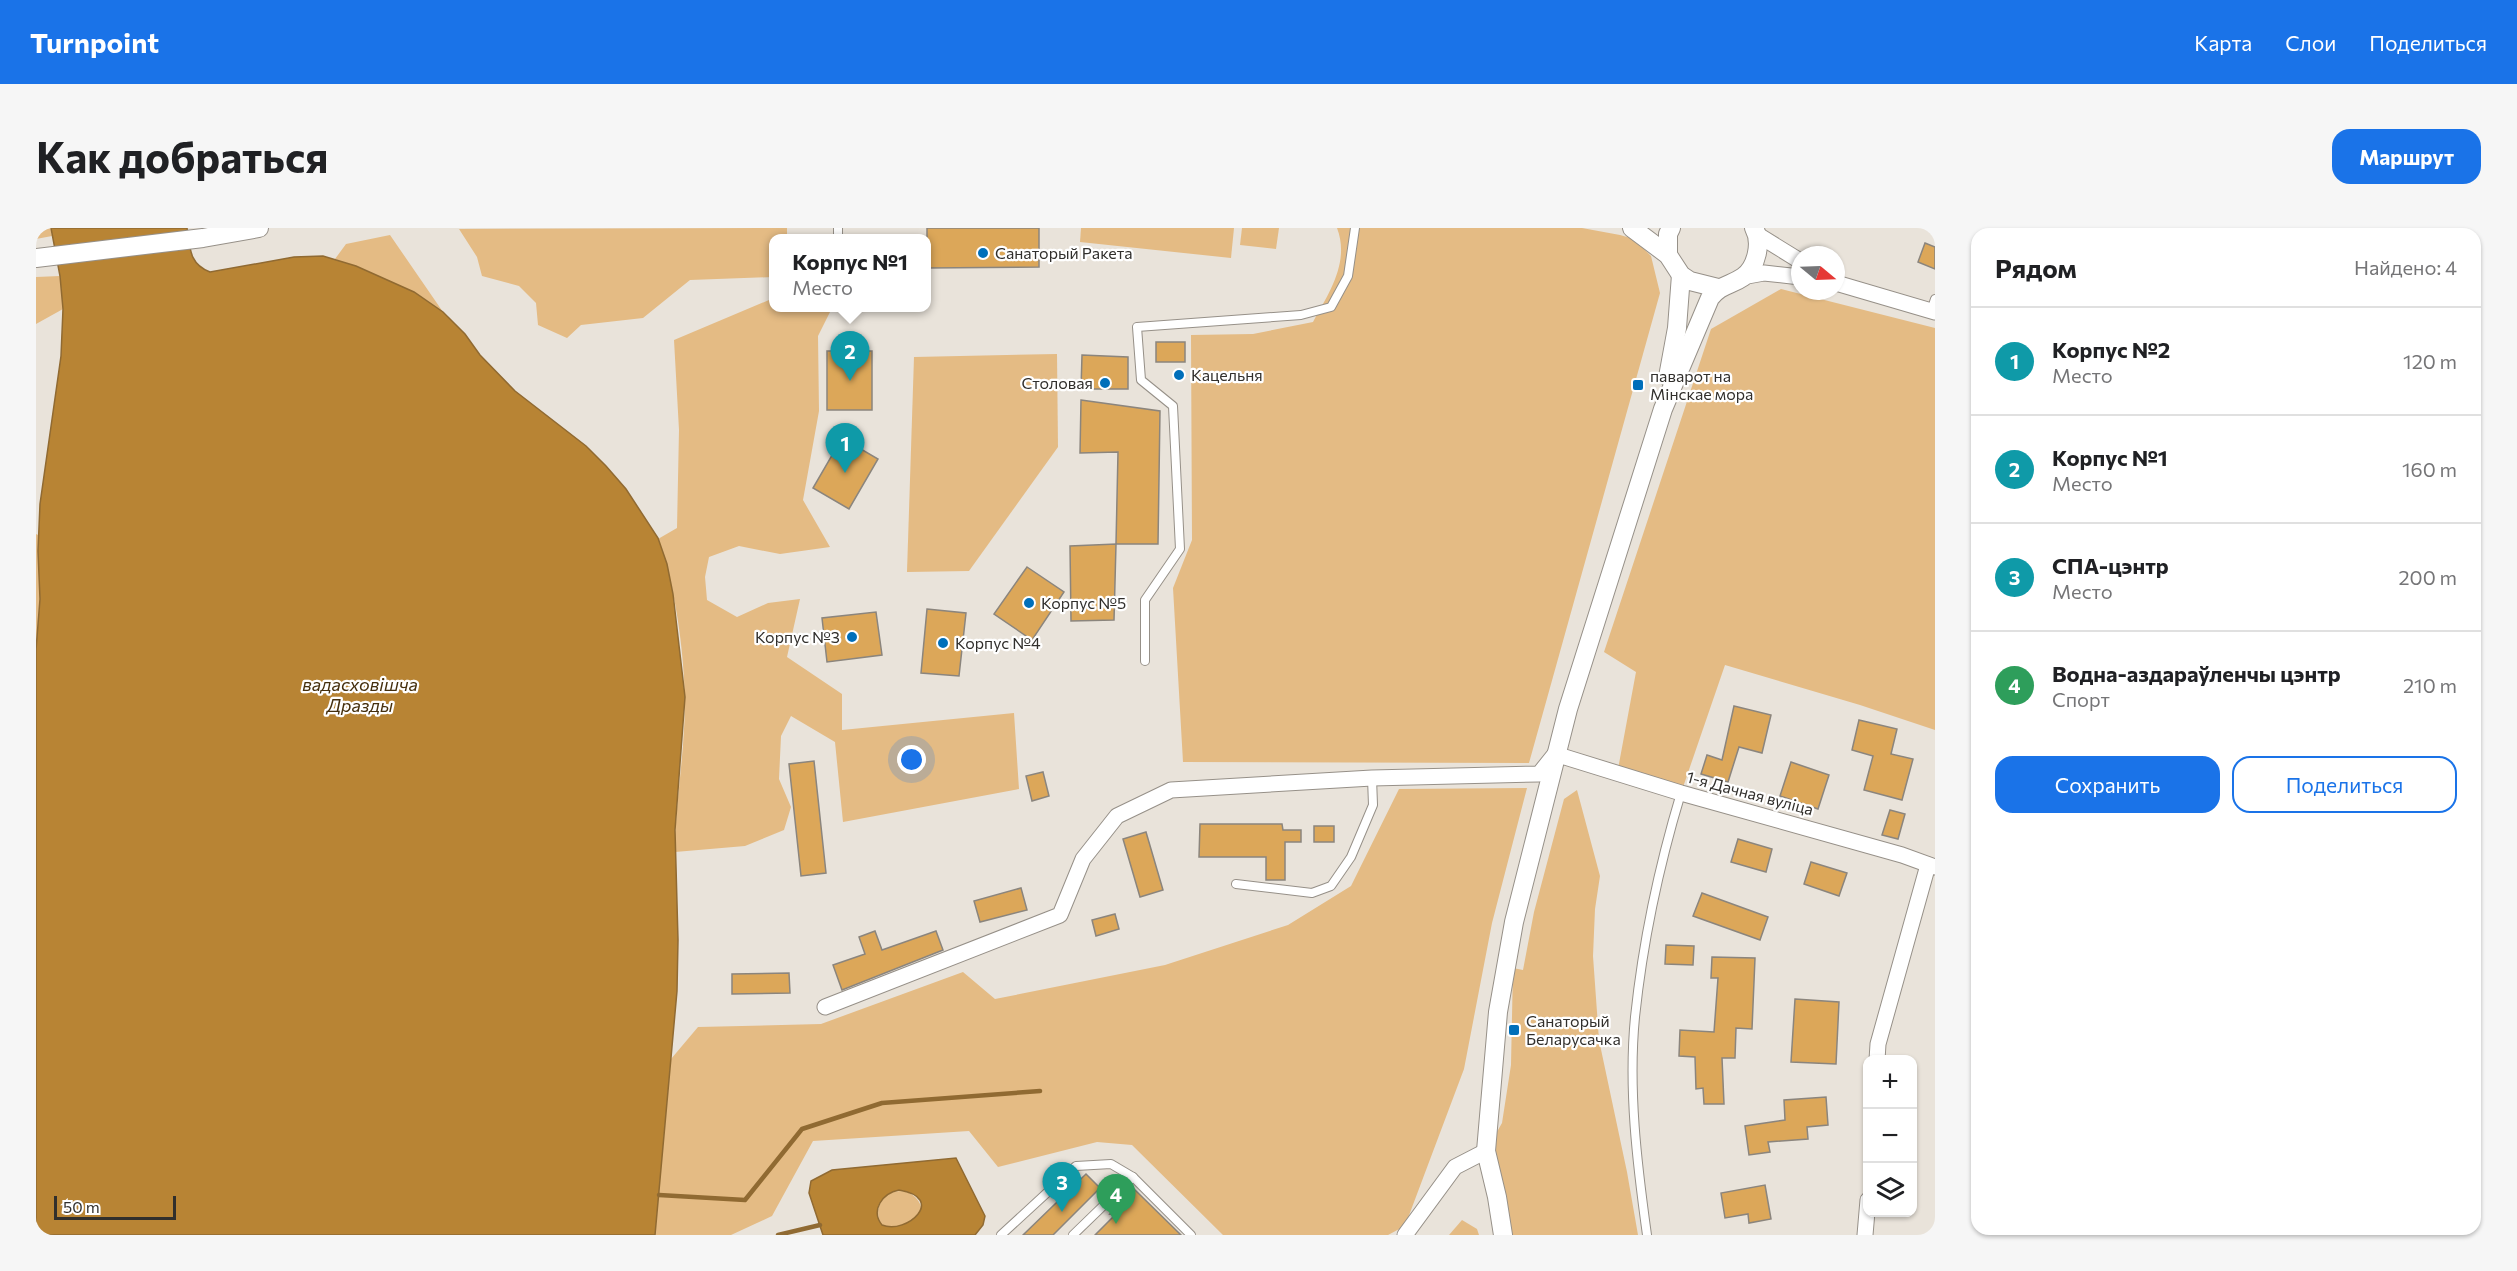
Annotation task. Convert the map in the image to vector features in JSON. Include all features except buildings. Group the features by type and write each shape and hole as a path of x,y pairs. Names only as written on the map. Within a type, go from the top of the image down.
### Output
{"street":[{"path":"36,258 203,238 259,228"},
{"path":"1632,228 1668,255 1681,275 1690,281 1718,288"},
{"path":"1668,255 1668,234 1671,228"},
{"path":"1756,231 1791,255"},
{"path":"1742,278 1755,260 1756,231"},
{"path":"1503,1235 1486,1151 1498,1012 1514,922 1555,754 1663,409 1710,298 1718,288 1742,278 1764,273 1791,276"},
{"path":"1663,409 1677,328 1681,275"},
{"path":"1845,284 1934,307"},
{"path":"825,1007 1059,915 1083,859 1117,816 1171,790 1372,778 1539,774 1555,754"},
{"name":"1-я Дачная вуліца","path":"1555,754 1681,793 1880,848 1931,866"},
{"path":"1878,1055 1881,1032 1931,866"},
{"path":"1405,1235 1455,1167 1486,1151"},
{"path":"1865,1235 1867,1217"}],"lane":[{"path":"1145,662 1145,600 1180,549 1173,406 1141,380 1137,327 1301,315 1331,307 1348,276 1354,228"},
{"path":"1236,884 1312,893 1331,886 1351,857 1374,805 1372,778"},
{"path":"1647,1235 1639,1177 1633,1092 1635,1018 1660,862 1681,793"},
{"path":"1001,1235 1076,1166 1111,1164 1133,1176 1191,1235"},
{"path":"1073,1235 1133,1176"}],"shaded area":[{"path":"36,228 51,228 52,236 36,239"},
{"path":"787,228 787,234 769,234 769,277 690,280 643,318 581,325 567,338 538,325 536,303 519,286 482,276 477,257 459,229"},
{"path":"1081,228 1234,228 1231,258 1080,242"},
{"path":"1242,228 1279,228 1276,249 1240,245"},
{"path":"1337,228 1582,228 1634,239 1651,256 1660,293 1529,763 1183,762 1173,588 1192,540 1191,335 1253,334 1313,322 1336,277 1341,253"},
{"path":"390,235 443,312 414,292 335,259 346,244"},
{"path":"60,276 63,309 36,324 36,277"},
{"path":"1781,289 1791,292 1791,300 1824,300 1935,328 1935,730 1725,665 1681,793 1618,769 1636,672 1604,652 1711,329"},
{"path":"769,300 769,312 830,312 818,336 819,411 803,500 830,547 780,554 739,546 709,557 705,577 707,600 737,617 768,603 800,599 787,657 842,694 842,730 1014,713 1019,789 843,822 835,742 791,716 781,736 779,779 791,807 784,830 745,846 675,852 685,707 683,658 671,582 658,539 677,528 679,430 674,340"},
{"path":"1057,354 1058,447 969,571 907,572 914,357"},
{"path":"36,534 38,535 40,599 36,650"},
{"path":"1527,788 1492,923 1464,1069 1405,1226 1388,1235 1223,1235 1132,1145 1097,1142 998,1167 969,1131 813,1141 772,1216 731,1235 655,1235 671,1059 698,1027 821,1024 963,972 995,999 1165,965 1288,925 1351,886 1399,789"},
{"path":"1577,790 1600,876 1595,909 1593,956 1599,1040 1638,1235 1503,1235 1486,1151 1502,1123 1511,1065 1513,968 1523,970 1534,912 1564,799"},
{"path":"900,1191 916,1197 922,1213 916,1229 900,1235 884,1229 878,1213 884,1197"},
{"path":"1462,1220 1477,1229 1479,1235 1449,1235"}],"water":[{"name":"вадасховішча Дразды","path":"51,228 187,228 194,260 210,272 294,257 323,256 356,266 414,292 443,312 515,391 586,446 606,466 626,489 658,538 667,564 673,594 685,697 675,830 677,991 655,1235 36,1235 36,650 40,599 38,551 40,504 61,356 63,309 60,276"},
{"path":"956,1158 985,1216 983,1225 975,1235 823,1235 809,1193 811,1181 832,1170","holes":["899,1190 913,1194 920,1200 921,1207 918,1214 902,1225 892,1227 882,1225 877,1214 883,1198"]}],"waterway":[{"path":"659,1195 745,1200 802,1129 882,1103 1040,1091"},
{"path":"778,1235 820,1225"}],"place":[{"name":"Санаторый Ракета","path":"983,253"},
{"name":"Кацельня","path":"1179,375"},
{"name":"Корпус №1","path":"850,381"},
{"name":"Столовая","path":"1105,383"},
{"name":"паварот на Мінскае мора","path":"1638,385"},
{"name":"Корпус №2","path":"845,473"},
{"name":"Корпус №5","path":"1029,603"},
{"name":"Корпус №3","path":"852,637"},
{"name":"Корпус №4","path":"943,643"},
{"name":"Санаторый Беларусачка","path":"1514,1030"},
{"name":"СПА-цэнтр","path":"1062,1212"},
{"name":"Водна-аздараўленчы цэнтр","path":"1116,1224"}]}
